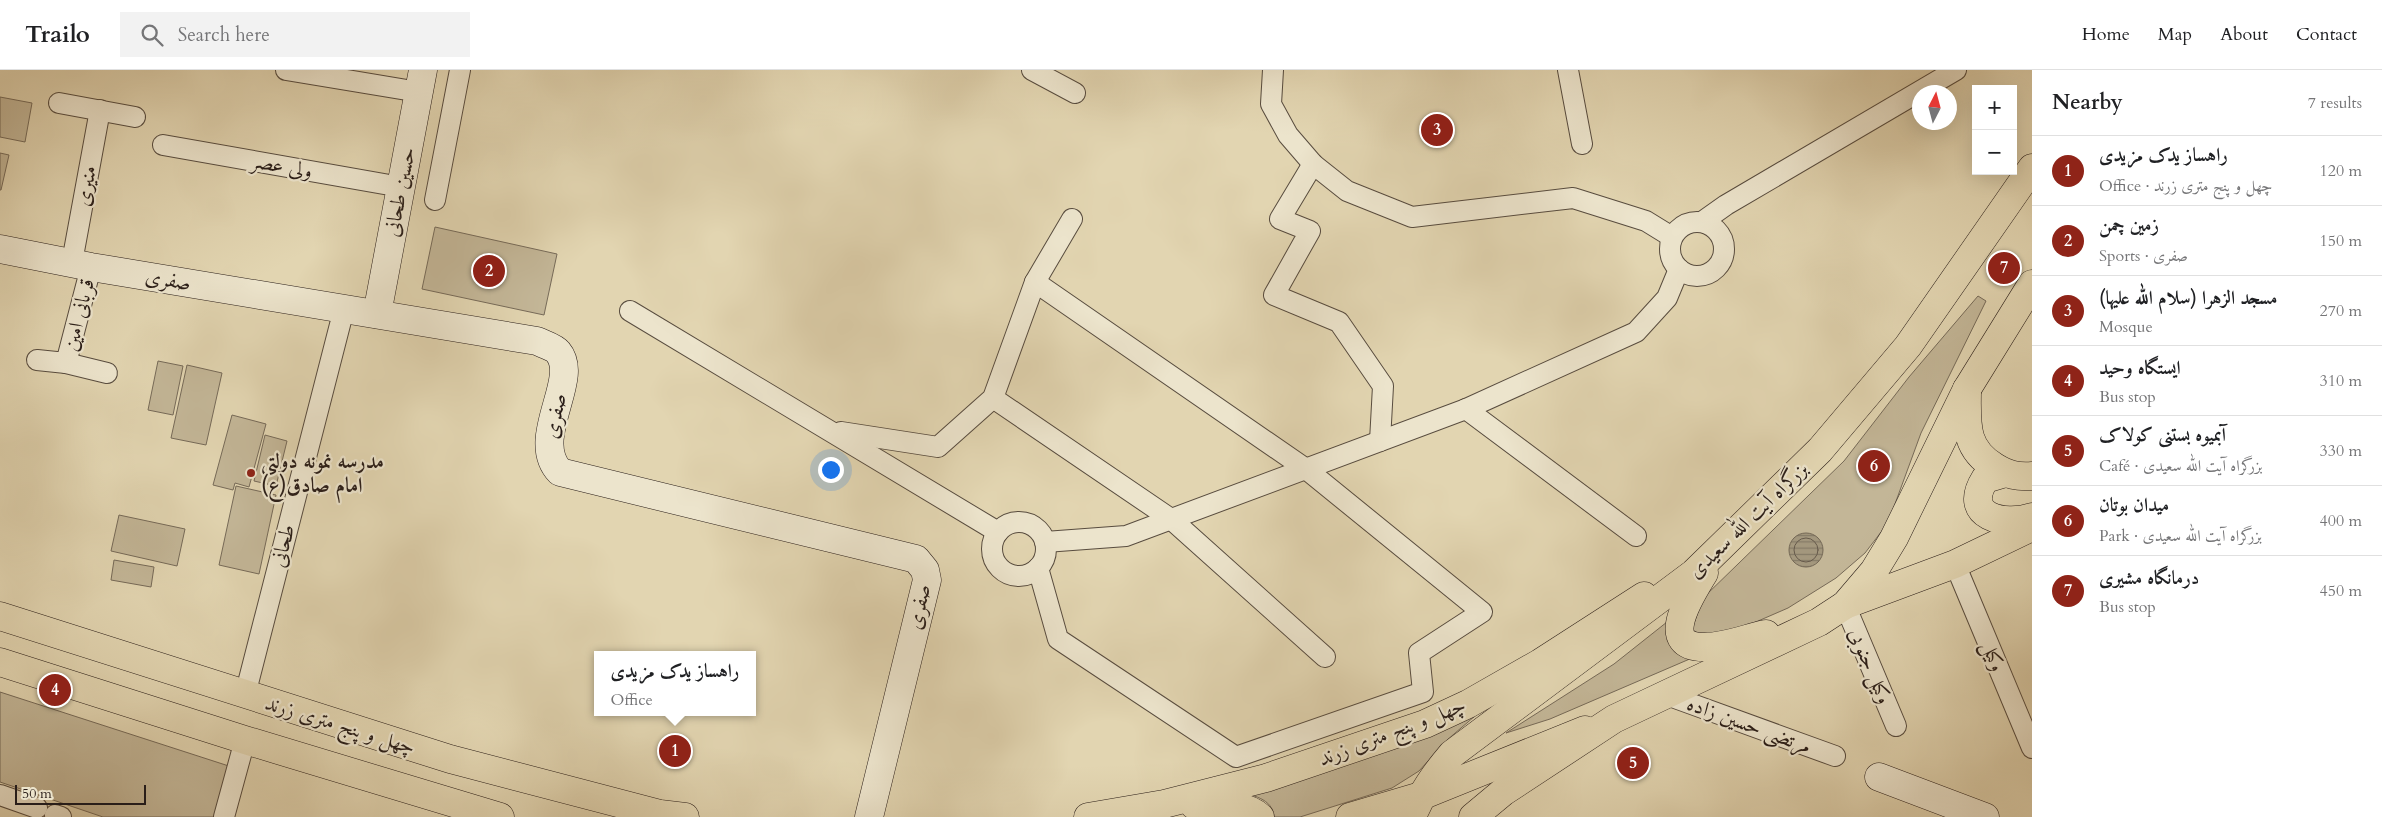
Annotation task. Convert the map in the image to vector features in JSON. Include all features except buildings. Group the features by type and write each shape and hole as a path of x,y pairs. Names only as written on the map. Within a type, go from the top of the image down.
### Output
{"main road":[{"name":"بزرگراه آیت الله سعیدی","path":"1417,806 1434,775 1452,754 1694,573 1820,450 1908,346 2032,168"},
{"path":"1845,606 1874,571 1894,538 1967,389 2032,284"},
{"path":"1967,389 1968,427 1972,447 1984,461 2005,473 2018,477 2032,476"},
{"path":"2005,473 1985,480 1978,498 1980,508 1987,515 2005,521 2032,517"},
{"path":"1350,817 1417,806 1614,719 1819,622 1845,606 1955,564 2032,527"},
{"path":"1720,549 1682,613 1679,628 1684,640 1695,646 1707,647 1819,622"},
{"name":"چهل و پنج متری زرند","path":"1088,817 1164,804 1266,778 1425,724 1468,704 1540,663 1720,549"},
{"name":"چهل و پنج متری زرند","path":"0,616 450,759 660,814 685,817"},
{"name":"چهل و پنج متری زرند","path":"0,662 245,740 500,817"},
{"path":"1473,817 1503,792 1614,719"},
{"path":"1164,804 1229,806 1251,810 1260,817"}],"street":[{"path":"286,70 421,81"},
{"path":"435,200 460,70"},
{"path":"1032,70 1075,93"},
{"path":"1273,70 1272,104 1288,135 1313,164 1347,191 1412,217 1573,198 1646,221 1672,237"},
{"path":"1568,70 1582,144"},
{"path":"1702,222 1718,231 1724,247 1724,256 1714,271 1706,275 1687,275 1679,269 1670,254 1672,237 1685,225 1702,222 1726,205 1956,70"},
{"name":"حسین طحانی","path":"377,314 421,81"},
{"path":"59,104 135,117"},
{"name":"منیری","path":"82,265 100,110"},
{"name":"ولی عصر","path":"163,145 401,187"},
{"path":"1313,164 1280,219 1310,232 1274,295 1339,322 1383,386 1380,441"},
{"path":"831,430 938,447 993,398 1035,282 1072,219"},
{"name":"صفری","path":"0,249 82,265 537,341 557,351 565,365 548,447 551,463 560,472 916,559 926,570 927,580 869,817"},
{"name":"قربانی امین","path":"37,360 66,363 82,265"},
{"path":"1045,542 1126,536 1466,409 1636,332 1667,298 1679,269"},
{"path":"1035,282 1306,469 1482,612 1419,653 1423,692 1236,757 1058,639 1038,568 1046,551 1042,534 1028,523 1012,523 998,532 992,548 993,556 1004,571 1021,575 1038,568"},
{"name":"طحانی","path":"245,695 344,309"},
{"path":"630,311 998,532"},
{"path":"66,363 107,372"},
{"path":"993,398 1172,519 1325,657"},
{"path":"1466,409 1636,536"},
{"name":"وکیل","path":"1955,564 2032,748"},
{"name":"وکیل جنوبی","path":"1845,606 1896,726"},
{"name":"مرتضی حسین زاده","path":"1664,694 1835,756"},
{"path":"224,817 245,740"},
{"path":"1879,777 1985,817"},
{"path":"0,795 51,813"}],"shaded area":[{"path":"0,97 32,103 25,142 0,137"},
{"path":"0,153 9,155 1,190 0,190"},
{"path":"435,227 557,254 544,315 422,289"},
{"path":"1978,296 1986,301 1921,433 1888,523 1865,553 1836,578 1788,608 1719,638 1704,638 1692,629 1703,598 1844,461 1909,377"},
{"path":"158,361 183,366 173,415 148,410"},
{"path":"187,365 222,373 206,445 171,438"},
{"path":"232,415 266,424 249,487 235,483 233,490 213,485"},
{"path":"265,435 287,441 276,486 254,481"},
{"path":"236,486 276,495 259,574 219,565"},
{"path":"119,515 185,529 177,566 111,551"},
{"path":"114,560 154,567 151,587 111,580"},
{"path":"1667,622 1666,631 1668,638 1677,652 1699,655 1550,719 1506,733 1614,664"},
{"path":"0,692 235,768 218,817 103,817 0,782"},
{"path":"1489,704 1447,740 1419,771 1392,788 1300,817 1274,817 1270,805 1265,801 1236,791"}],"water":[{"path":"1806,533 1818,538 1823,550 1818,562 1806,567 1794,562 1789,550 1794,538"}],"place":[{"name":"مسجد الزهرا (سلام الله علیها)","path":"1437,130"},
{"name":"درمانگاه مشیری","path":"2004,268"},
{"name":"زمین چمن","path":"489,271"},
{"name":"میدان بوتان","path":"1874,466"},
{"name":"مدرسه نمونه دولتی امام صادق(ع)","path":"251,473"},
{"name":"ایستگاه وحید","path":"55,690"},
{"name":"راهساز یدک مزیدی","path":"675,751"},
{"name":"آبمیوه بستنی کولاک","path":"1633,763"}]}
